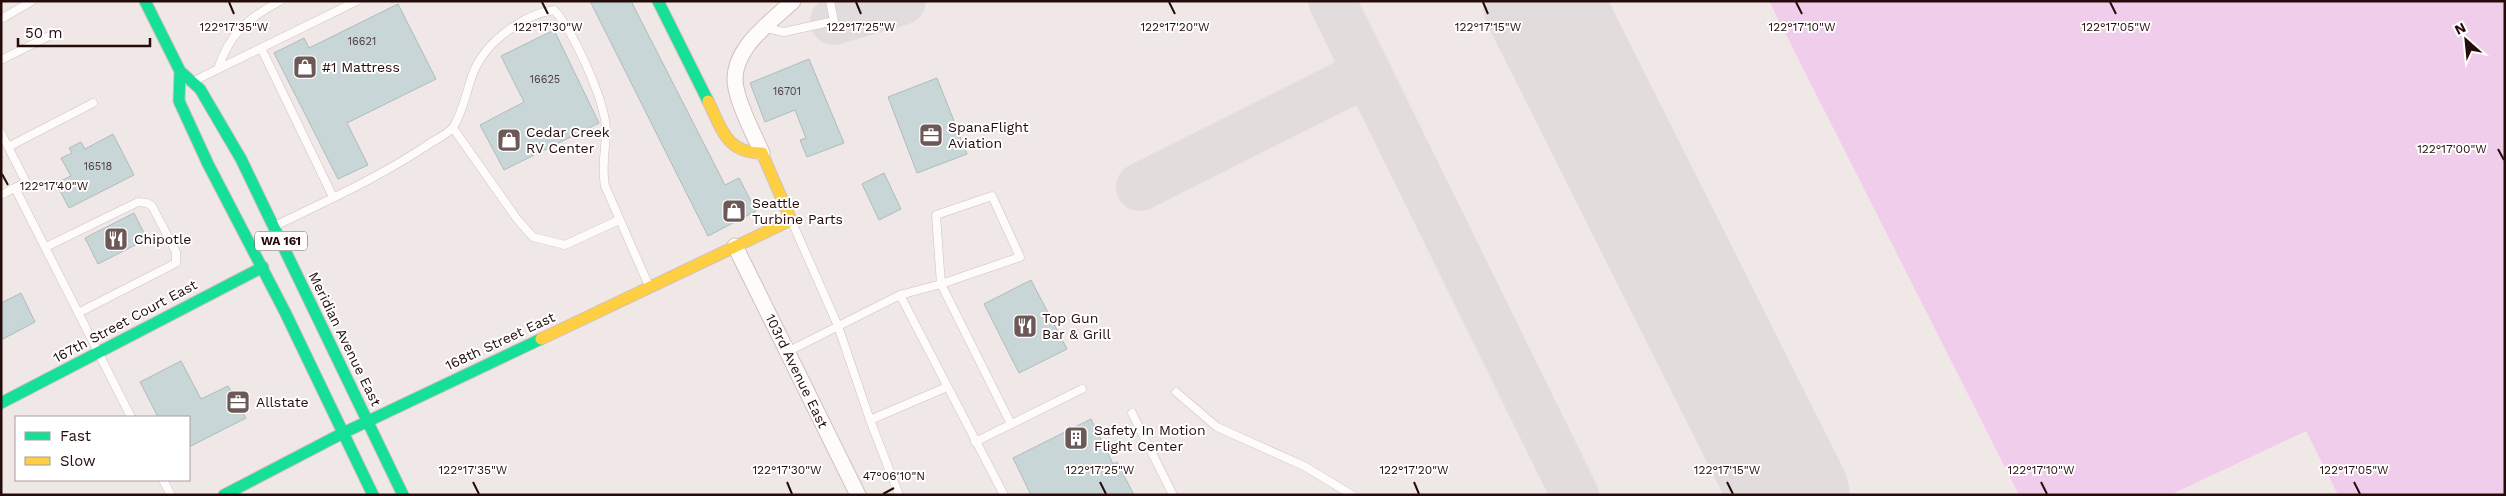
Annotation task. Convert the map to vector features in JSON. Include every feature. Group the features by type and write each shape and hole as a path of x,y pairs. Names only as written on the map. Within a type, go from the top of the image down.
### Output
{"street":[{"name":"Meridian Avenue East","path":"145,1 180,71 200,89 223,128 274,226 403,495"},
{"path":"658,1 728,140 737,150 748,153 762,153"},
{"path":"791,220 736,88 735,74 739,59 750,42 793,1"},
{"name":"Meridian Avenue East","path":"180,71 179,102 263,267"},
{"name":"168th Street East","path":"224,495 343,432 791,220"},
{"name":"103rd Avenue East","path":"735,246 858,495"},
{"name":"167th Street Court East","path":"1,403 263,267"},
{"name":"WA 161","path":"263,267 373,495"}],"lane":[{"path":"1,18 32,1"},
{"path":"218,69 224,49 244,23 280,1"},
{"path":"192,82 357,1"},
{"path":"766,28 784,32 834,21 830,1"},
{"path":"274,226 390,170 453,128 466,100 472,75 498,39 515,26 544,11 554,10 563,19 589,74 603,111 606,129 602,170 605,186 650,287"},
{"path":"1,60 57,32"},
{"path":"261,48 333,197"},
{"path":"8,147 93,103"},
{"path":"453,128 516,219 534,237 564,246 619,220"},
{"path":"1,133 26,182 1,194"},
{"path":"15,188 130,416"},
{"path":"787,352 900,294 941,284 1020,256 992,196 936,215 941,284 1011,424"},
{"path":"46,247 130,205 147,203 152,206 176,252 176,263 78,313"},
{"path":"791,220 838,326 870,420 900,495"},
{"path":"900,294 1004,495"},
{"path":"870,420 947,387"},
{"path":"975,442 1082,389"},
{"path":"1176,392 1217,427 1304,466 1352,495"},
{"path":"1132,413 1173,495"},
{"path":"164,481 171,495"}],"shaded area":[{"path":"1769,1 2505,1 2505,495 2338,495 2306,431 2170,495 2019,495"}],"building":[{"path":"590,1 631,1 725,185 739,178 756,211 708,236"},
{"path":"398,4 436,79 347,123 368,165 338,179 274,53 304,38 309,48"},
{"path":"554,30 599,123 504,170 480,125 524,102 501,56"},
{"path":"809,59 844,143 807,157 800,140 806,138 795,110 765,122 750,83"},
{"path":"937,78 967,154 917,173 888,97"},
{"path":"113,134 134,175 69,208 56,183 71,176 61,158 72,153 69,148 81,142 85,149"},
{"path":"884,173 901,209 879,220 862,184"},
{"name":"Chipotle","path":"134,213 147,239 98,264 85,238"},
{"name":"Top Gun Bar & Grill","path":"1031,280 1067,349 1019,373 984,304"},
{"path":"21,293 35,322 1,340 1,303"},
{"path":"181,361 201,399 228,386 246,418 190,446 190,416 157,416 140,382"},
{"name":"Safety In Motion Flight Center","path":"1091,419 1113,464 1117,462 1134,495 1031,495 1013,458"}],"taxiway":[{"path":"834,21 902,1"},
{"path":"1332,1 1575,495"},
{"path":"1140,187 1367,73"}],"runway":[{"path":"1542,1 1790,495"}],"traffic: fast":[{"path":"145,1 180,71 200,89 241,159 403,495"},
{"path":"658,1 708,101"},
{"path":"180,71 179,101 208,164 285,312 373,495"},
{"path":"1,403 263,267"},
{"path":"224,495 343,433 541,339"}],"traffic: slow":[{"path":"541,339 791,220 762,153 740,149 733,144 722,130 708,101"}],"place":[{"name":"#1 Mattress","path":"305,67"},
{"name":"SpanaFlight Aviation","path":"931,135"},
{"name":"Cedar Creek RV Center","path":"509,140"},
{"name":"Seattle Turbine Parts","path":"734,211"},
{"name":"Chipotle","path":"116,239"},
{"name":"Top Gun Bar & Grill","path":"1025,326"},
{"name":"Allstate","path":"238,402"},
{"name":"Safety In Motion Flight Center","path":"1076,438"}]}
